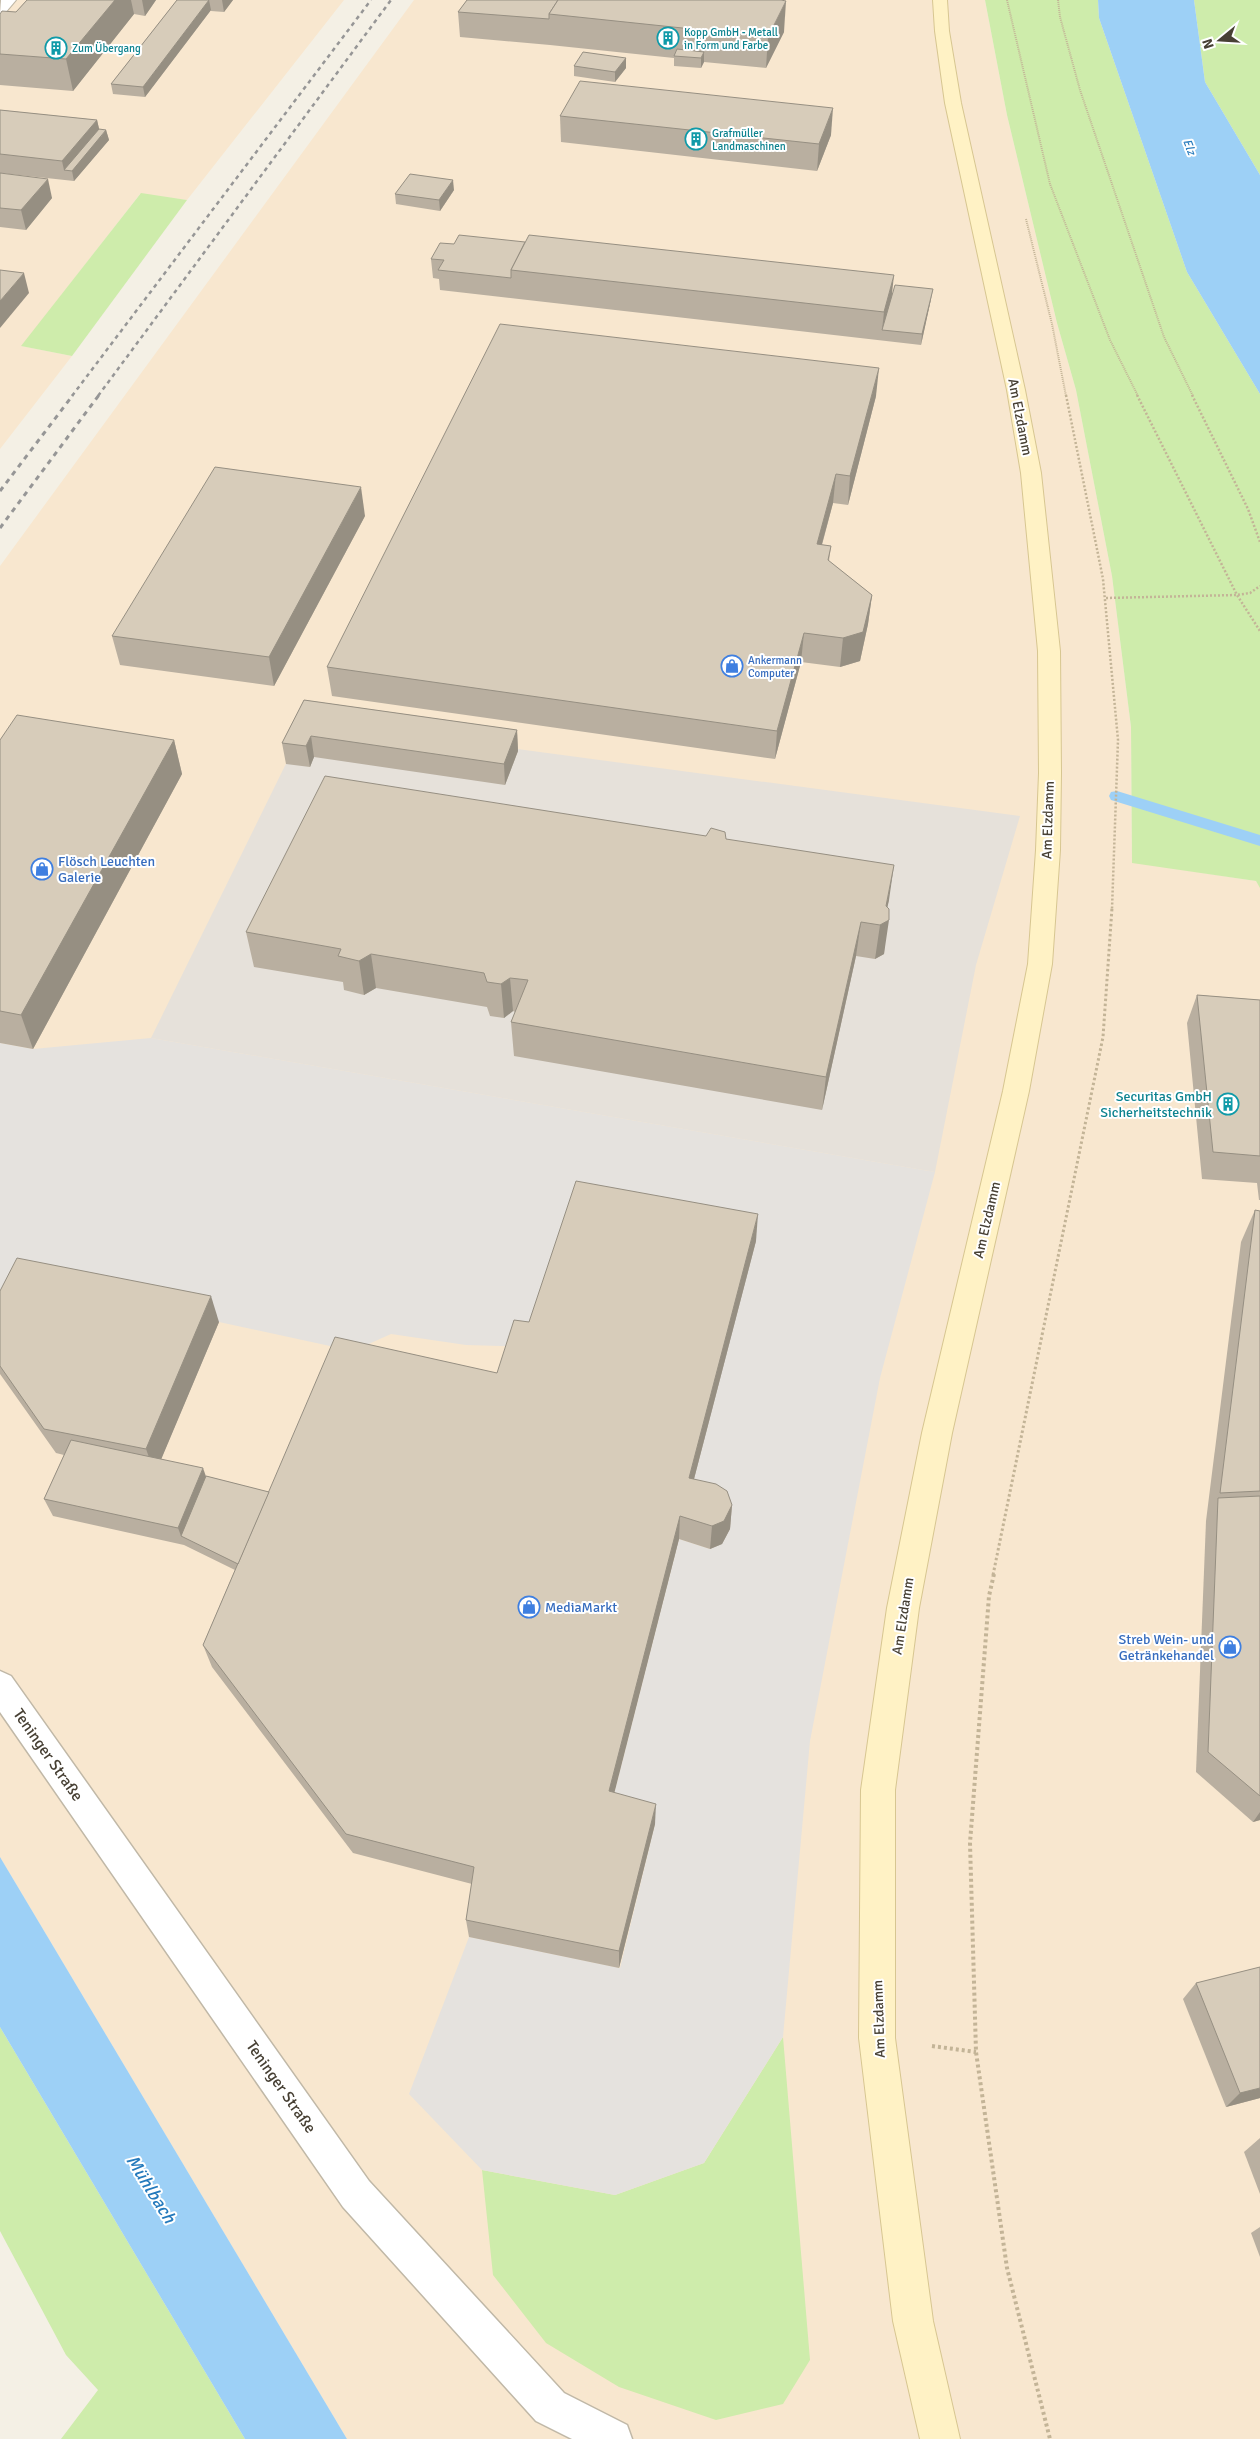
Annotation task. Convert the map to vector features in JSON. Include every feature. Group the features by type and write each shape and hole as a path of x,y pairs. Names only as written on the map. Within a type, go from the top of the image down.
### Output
{"street":[{"path":"0,10 9,0"},
{"name":"Am Elzdamm","path":"940,0 942,31 953,103 1012,370 1031,473 1042,566 1049,651 1050,773 1048,850 1040,964 1016,1091 940,1423 905,1598 878,1790 877,2038 913,2321 940,2439"}],"lane":[{"name":"Teninger Straße","path":"0,1686 356,2194 550,2406 613,2439"}],"path":[{"path":"1007,0 1050,184 1110,340 1237,596 1260,631"},
{"path":"1058,0 1060,17 1080,90 1164,337 1248,510 1260,542"},
{"path":"1106,598 1237,596 1250,593 1260,586"}],"shaded area":[{"path":"0,0 344,0 187,200 140,194 22,346 72,356 0,449"},
{"path":"414,0 985,0 1007,115 1057,323 1076,390 1112,576 1131,727 1132,862 1256,881 1260,887 1260,2439 347,2439 0,1857 0,566"},
{"path":"307,721 1020,816 976,965 935,1172 151,1038"},
{"path":"151,1038 935,1172 880,1378 810,1741 783,2037 704,2163 615,2195 482,2170 409,2094 469,1937 620,1968 655,1824 610,1810 679,1539 710,1549 531,1347 466,1345 391,1334 353,1351 219,1322 0,1341 0,1043 33,1049"}],"green space":[{"path":"985,0 1098,0 1099,18 1187,272 1260,394 1260,888 1256,881 1132,863 1131,727 1112,576 1076,390 1057,323 1007,115"},
{"path":"1194,0 1260,0 1260,175 1205,82"},
{"path":"141,193 187,200 72,356 21,346"},
{"path":"0,2027 245,2439 61,2439 98,2390 66,2355 0,2231"},
{"path":"783,2037 810,2360 783,2404 716,2420 619,2387 546,2343 493,2275 482,2170 615,2195 704,2163"}],"water":[{"name":"Elz","path":"1098,0 1194,0 1205,82 1260,175 1260,394 1187,272 1099,18"},
{"name":"Mühlbach","path":"0,1857 347,2439 245,2439 0,2027"}],"building":[{"path":"27,0 115,0 66,59 0,54 0,14 2,11 16,12"},
{"path":"177,0 209,0 143,87 111,84"},
{"path":"467,0 558,0 549,14 549,19 458,12"},
{"path":"558,0 786,1 768,37 549,14"},
{"path":"677,49 704,52 701,58 674,56"},
{"path":"583,52 626,58 615,72 574,66"},
{"path":"580,81 833,108 819,144 560,116"},
{"path":"0,110 97,120 62,161 0,154"},
{"path":"99,129 106,130 72,171 64,170"},
{"path":"0,173 48,179 21,210 0,208"},
{"path":"410,174 453,180 439,200 395,194"},
{"path":"459,235 525,242 511,270 511,278 438,270 444,260 431,259 440,243 454,244"},
{"path":"529,235 894,275 884,312 511,270"},
{"path":"0,270 24,273 0,301"},
{"path":"895,285 933,289 922,334 882,330"},
{"path":"500,324 879,368 850,476 836,474 817,544 831,546 828,560 872,595 863,632 843,638 804,633 777,731 327,667"},
{"path":"215,467 361,487 269,657 112,636"},
{"path":"304,700 517,730 504,764 311,736 306,746 282,743"},
{"path":"17,715 174,740 21,1015 0,1011 0,740"},
{"path":"325,776 706,836 711,828 725,832 726,839 894,865 886,906 889,909 889,920 880,925 861,922 826,1077 511,1022 528,980 510,978 501,984 487,982 484,973 371,954 359,961 338,956 341,949 246,932"},
{"name":"Securitas GmbH Sicherheitstechnik","path":"1197,995 1260,1000 1260,1156 1213,1152"},
{"path":"576,1181 758,1214 689,1478 716,1484 727,1491 732,1505 724,1521 712,1526 680,1516 609,1791 656,1804 619,1951 466,1920 474,1867 346,1834 203,1645 335,1337 497,1373 514,1320 529,1322"},
{"path":"1255,1210 1260,1211 1260,1491 1220,1493"},
{"path":"17,1258 211,1296 146,1449 44,1429 0,1366 0,1291"},
{"path":"71,1440 203,1468 178,1528 44,1499"},
{"path":"206,1476 269,1492 238,1564 181,1536"},
{"name":"Streb Wein- und Getränkehandel","path":"1260,1496 1260,1796 1208,1752 1218,1498"},
{"path":"1260,1967 1260,2088 1240,2093 1196,1983"}],"waterway":[{"path":"1117,796 1260,841"}],"railway":[{"path":"72,396 371,0"},
{"path":"98,396 391,0"},
{"path":"0,491 73,395"},
{"path":"0,528 99,395"}],"place":[{"name":"Kopp GmbH - Metall in Form und Farbe","path":"668,38"},
{"name":"Zum Übergang","path":"56,48"},
{"name":"Grafmüller Landmaschinen","path":"696,139"},
{"name":"Ankermann Computer","path":"732,666"},
{"name":"Flösch Leuchten Galerie","path":"42,869"},
{"name":"Securitas GmbH Sicherheitstechnik","path":"1228,1104"},
{"name":"MediaMarkt","path":"529,1607"},
{"name":"Streb Wein- und Getränkehandel","path":"1230,1647"}]}
